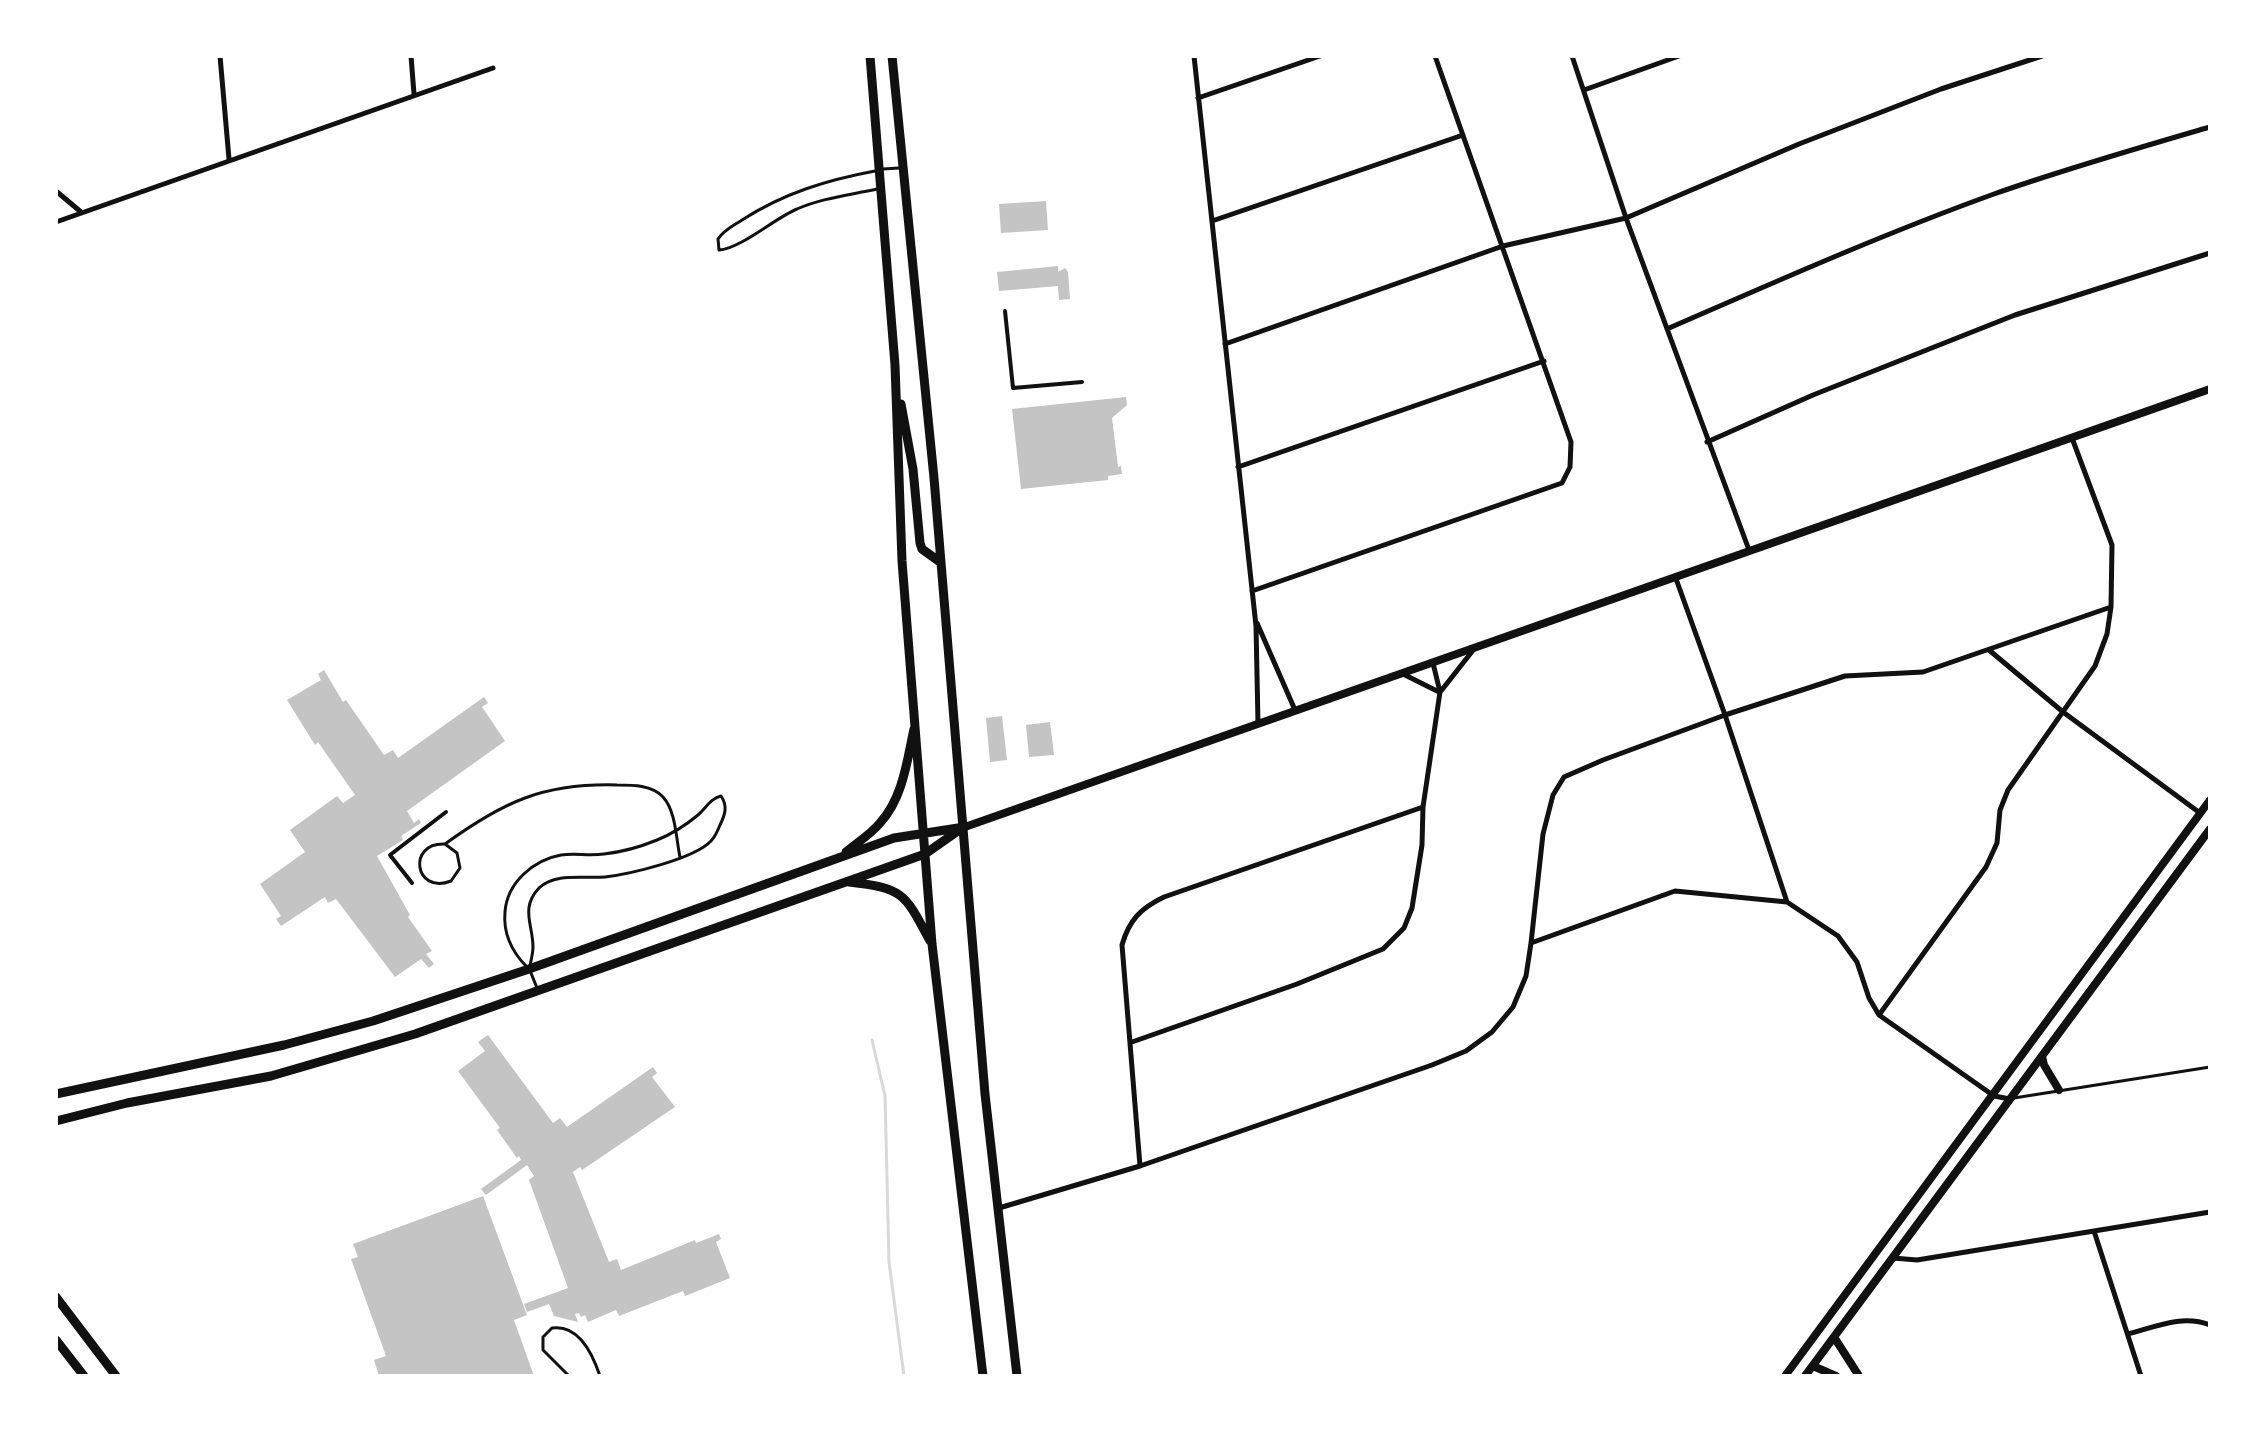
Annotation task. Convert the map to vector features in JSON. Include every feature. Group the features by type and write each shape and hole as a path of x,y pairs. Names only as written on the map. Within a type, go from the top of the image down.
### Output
{"highway":[{"path":"870,56 895,365 902,561 932,944 983,1376"},
{"path":"892,56 962,828 1017,1376"},
{"path":"895,365 913,469 920,543 922,549 940,562"},
{"path":"839,857 873,831 888,813 901,784 916,718"},
{"path":"57,1093 313,1038 373,1021 529,969 894,838 962,828"},
{"path":"56,1121 127,1103 271,1076 415,1034 925,854 962,828"},
{"path":"846,882 872,884 897,891 910,904 932,944"},
{"path":"56,1297 116,1376"},
{"path":"56,1340 84,1376"}],"main road":[{"path":"962,828 2210,389"},
{"path":"1785,1376 2210,800"},
{"path":"1805,1376 2210,829"},
{"path":"2042,1056 2059,1090"},
{"path":"1834,1337 1859,1376"},
{"path":"1813,1366 1836,1376"}],"street":[{"path":"220,56 229,159"},
{"path":"411,56 414,94"},
{"path":"1194,56 1255,619 1258,723"},
{"path":"1198,98 1320,56"},
{"path":"1252,591 1562,483 1570,467 1571,442 1435,56"},
{"path":"1572,56 1626,218 1749,550"},
{"path":"1584,90 1679,56"},
{"path":"1225,344 1503,246 1626,218 1799,144 1941,89 2042,56"},
{"path":"56,222 493,68"},
{"path":"1667,329 1831,258 1993,194 2210,127"},
{"path":"1212,221 1463,135"},
{"path":"56,191 81,212"},
{"path":"1707,442 1813,395 2015,315 2210,253"},
{"path":"1005,311 1013,388 1082,382"},
{"path":"1238,467 1544,361"},
{"path":"1879,1015 1986,867 1997,843 2000,810 2008,790 2095,666 2107,634 2111,607 2112,545 2072,438"},
{"path":"1675,576 1787,902"},
{"path":"998,1208 1140,1166 1432,1065 1466,1051 1492,1032 1513,1007 1526,976 1543,834 1553,795 1564,777 1725,715 1845,676 1910,675 2111,607"},
{"path":"1255,619 1295,710"},
{"path":"1440,692 1477,645"},
{"path":"1989,650 2063,712 2200,813"},
{"path":"1132,1042 1297,984 1383,949 1404,928 1412,908 1422,845 1423,807 1440,692 1432,661"},
{"path":"1399,672 1440,692"},
{"path":"1140,1166 1122,945 1127,929 1137,914 1148,905 1423,807"},
{"path":"412,883 390,855 446,812"},
{"path":"1531,943 1675,891 1787,902 1838,936 1857,962 1869,998 1879,1015 1994,1096 2011,1099"},
{"path":"1892,1258 1917,1260 2210,1212"},
{"path":"2094,1231 2141,1376"},
{"path":"2128,1334 2179,1320 2196,1320 2210,1325"}],"lane":[{"path":"882,188 799,208 735,246 719,250 718,239 723,232 764,206 819,183 903,168"},
{"path":"445,844 457,853 460,868 451,881 435,884 421,872 421,857 431,846 445,844 502,806 544,791 593,785 632,785 655,791 668,804 680,857"},
{"path":"529,969 533,946 528,929 528,912 533,896 545,884 563,878 632,872 680,857 712,841 725,813 721,796 674,832 642,846 610,853 552,858 527,871 509,896 505,923 514,954 529,969 539,991"},
{"path":"2011,1099 2210,1067"},
{"path":"569,1376 543,1350 543,1337 552,1328 567,1330 581,1338 600,1376"}],"building":[{"path":"1046,201 1048,230 1001,233 999,204"},
{"path":"1058,266 1058,272 1065,268 1068,272 1070,299 1059,300 1058,286 999,291 997,272"},
{"path":"1126,397 1127,405 1112,418 1118,467 1121,466 1122,474 1108,476 1108,480 1021,489 1012,409"},
{"path":"324,670 343,702 346,700 384,755 393,750 398,758 484,697 488,703 482,707 505,741 407,811 414,823 419,819 421,823 401,836 403,840 377,856 410,915 408,917 432,951 426,954 434,964 429,968 421,959 395,977 336,899 328,903 325,897 281,926 276,919 281,916 260,884 305,852 290,830 337,796 343,803 355,795 318,742 315,745 287,700 321,680 318,674"},
{"path":"1002,716 1007,760 990,762 986,718"},
{"path":"1050,722 1054,755 1029,757 1026,725"},
{"path":"488,1035 553,1123 560,1118 567,1127 653,1067 657,1073 652,1077 675,1107 582,1170 580,1167 573,1172 609,1262 617,1259 621,1270 695,1240 696,1243 719,1234 721,1239 716,1242 730,1278 685,1296 683,1291 619,1316 616,1310 588,1322 585,1315 581,1317 579,1313 575,1314 578,1322 554,1316 549,1304 527,1312 524,1304 568,1288 529,1180 534,1176 527,1165 486,1195 481,1189 521,1160 458,1071 485,1051 478,1042"},
{"path":"483,1196 527,1315 514,1320 534,1376 379,1376 374,1360 386,1356 351,1259 358,1257 353,1244"}],"waterway":[{"path":"872,1040 885,1096 889,1262 904,1376"}]}
